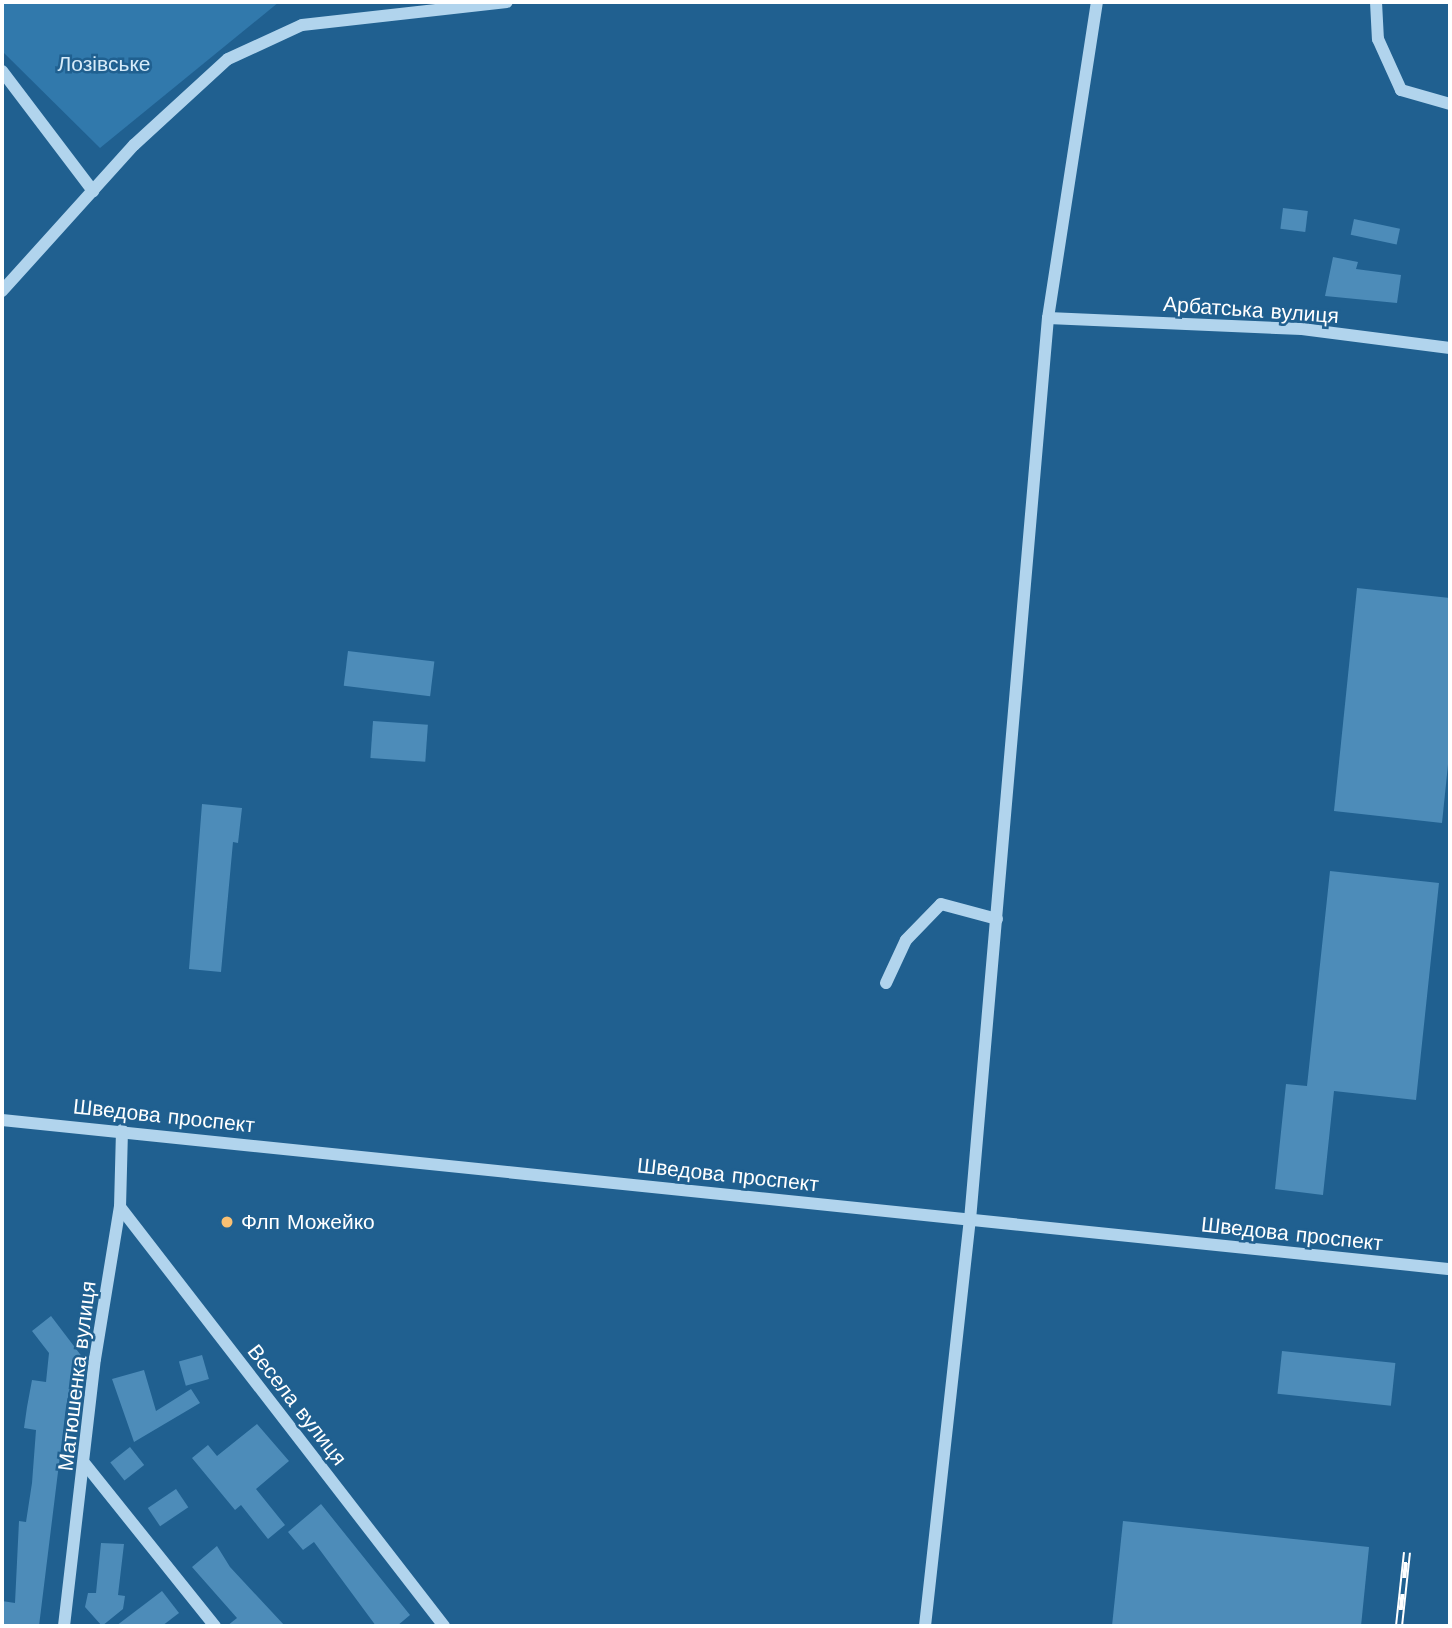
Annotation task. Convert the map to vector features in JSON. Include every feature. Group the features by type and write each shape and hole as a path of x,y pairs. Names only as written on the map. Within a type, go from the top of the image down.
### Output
{"street":[{"path":"2,291 134,145 228,59 302,25 507,2"},
{"path":"925,1626 970,1220 1048,318 1097,2"},
{"path":"1376,2 1378,38 1401,90 1450,104"},
{"path":"2,71 93,191"},
{"name":"Арбатська вулиця","path":"1048,318 1302,329 1450,348"},
{"path":"887,983 906,940 941,904 997,919"},
{"name":"Шведова проспект","path":"2,1120 122,1130 1450,1269"},
{"name":"Матюшенка вулиця","path":"64,1626 85,1464 95,1360 120,1208 122,1130"},
{"name":"Весела вулиця","path":"120,1208 444,1626"},
{"path":"85,1464 215,1626"}],"green space":[{"name":"Лозівське","path":"2,2 279,2 100,148 2,51"}],"building":[{"path":"1283,208 1308,211 1305,232 1280,229"},
{"path":"1354,219 1400,229 1397,244 1351,235"},
{"path":"1333,257 1358,262 1356,269 1401,275 1397,303 1325,296"},
{"path":"1357,588 1450,598 1450,745 1442,823 1334,811"},
{"path":"348,651 434,662 430,696 344,686"},
{"path":"373,721 428,725 425,762 370,758"},
{"path":"202,804 242,808 238,843 233,842 221,972 189,969"},
{"path":"1330,871 1439,883 1416,1100 1334,1091 1323,1195 1275,1189 1286,1084 1307,1086"},
{"path":"51,1316 83,1358 79,1388 70,1387 66,1407 39,1626 2,1626 2,1601 15,1603 19,1521 26,1522 32,1483 36,1430 24,1428 27,1407 32,1380 46,1382 49,1353 32,1331"},
{"path":"1282,1351 1395,1363 1391,1406 1278,1394"},
{"path":"202,1355 209,1379 186,1386 179,1362"},
{"path":"144,1370 156,1411 191,1389 200,1403 134,1442 112,1379"},
{"path":"257,1424 289,1461 256,1489 285,1525 268,1539 241,1505 235,1510 192,1458 208,1445 217,1456"},
{"path":"130,1447 144,1465 124,1481 110,1462"},
{"path":"176,1489 188,1507 160,1526 148,1508"},
{"path":"321,1504 410,1615 397,1626 376,1626 314,1542 303,1550 288,1532"},
{"path":"1123,1521 1369,1547 1361,1626 1112,1626"},
{"path":"101,1543 124,1544 118,1595 125,1596 123,1609 102,1626 85,1607 88,1593 96,1593"},
{"path":"217,1546 230,1567 285,1626 227,1626 237,1618 192,1567"},
{"path":"162,1591 179,1613 162,1626 116,1626"}],"railway":[{"path":"1399,1626 1407,1552"}],"place":[{"name":"Флп Можейко","path":"227,1222"}]}
